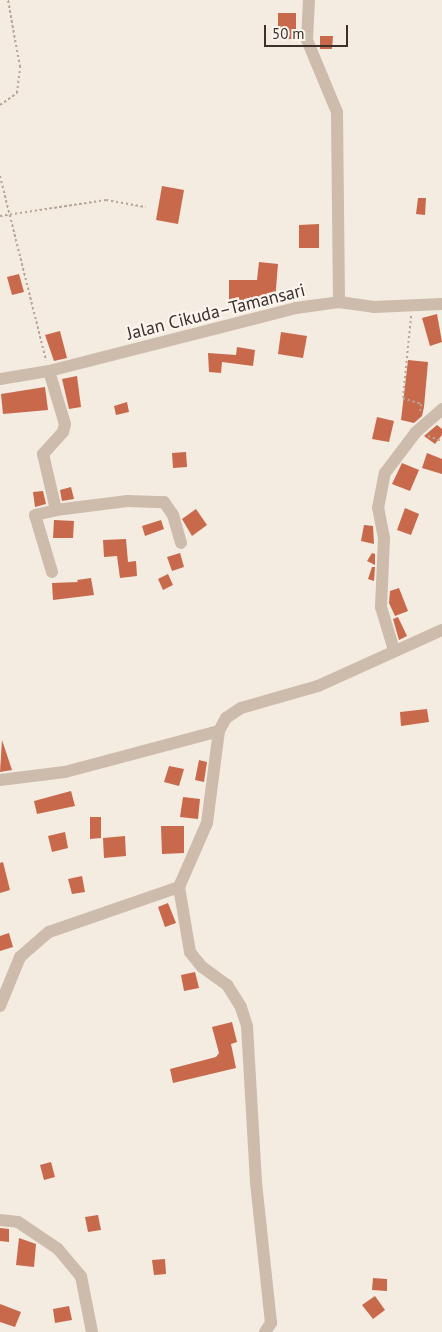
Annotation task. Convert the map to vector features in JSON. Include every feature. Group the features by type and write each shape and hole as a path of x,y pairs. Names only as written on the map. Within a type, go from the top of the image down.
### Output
{"street":[{"path":"309,0 307,40 337,112 339,302"},
{"name":"Jalan Cikuda–Tamansari","path":"0,379 49,371 296,308 339,302 412,308 442,304"},
{"path":"49,371 65,424 63,432 42,454 56,510"},
{"path":"394,650 381,607 384,538 378,508 385,473 416,432 442,409"},
{"path":"52,572 35,515 56,510 127,501 164,502 172,515 181,543"},
{"path":"265,1332 271,1323 256,1182 247,1026 241,1007 227,985 202,967 190,952 179,887 207,823 219,731 226,718 241,708 318,686 394,650 442,630"},
{"path":"0,780 65,772 219,731"},
{"path":"0,1006 20,957 49,932 179,887"},
{"path":"0,1220 18,1222 58,1249 81,1276 92,1332"}],"path":[{"path":"0,105 17,93 20,68 8,0"},
{"path":"0,176 49,371"},
{"path":"0,216 106,200 145,207"},
{"path":"412,308 403,398 422,404 420,414"},
{"path":"416,432 442,441"}],"building":[{"path":"278,13 296,13 296,39 278,39"},
{"path":"320,36 333,36 332,49 320,49"},
{"path":"162,186 184,190 178,224 156,220"},
{"path":"418,198 426,198 425,215 416,214"},
{"path":"319,224 319,248 299,248 299,225"},
{"path":"259,262 278,264 275,301 247,298 247,304 229,304 229,280 257,280"},
{"path":"19,274 24,292 12,295 7,277"},
{"path":"437,314 442,342 430,346 422,318"},
{"path":"60,331 67,358 54,361 45,335"},
{"path":"281,332 307,336 303,358 278,354"},
{"path":"237,347 255,350 253,366 222,362 221,373 209,372 208,353 236,355"},
{"path":"408,360 428,362 422,416 414,423 401,420"},
{"path":"77,376 81,407 69,409 62,379"},
{"path":"45,387 48,410 3,414 1,394"},
{"path":"127,402 129,412 116,415 114,406"},
{"path":"377,417 394,421 389,442 372,439"},
{"path":"437,425 442,429 442,435 435,444 424,436"},
{"path":"186,452 187,467 173,468 172,453"},
{"path":"427,453 442,459 442,474 422,468"},
{"path":"402,463 419,470 410,491 392,484"},
{"path":"71,487 74,499 62,501 60,490"},
{"path":"43,491 46,504 35,507 33,492"},
{"path":"405,508 419,514 411,535 397,530"},
{"path":"196,509 207,525 192,536 182,519"},
{"path":"54,520 74,521 73,538 53,538"},
{"path":"161,520 164,529 145,536 142,526"},
{"path":"364,525 373,526 374,544 361,541"},
{"path":"126,539 128,562 136,561 137,576 120,578 117,556 104,557 103,540"},
{"path":"180,553 184,567 172,571 167,557"},
{"path":"372,553 375,554 375,565 367,561"},
{"path":"372,567 375,567 374,581 368,579"},
{"path":"168,574 173,585 163,590 158,579"},
{"path":"91,578 94,595 53,600 52,583 78,582 77,580"},
{"path":"399,588 408,611 395,616 389,603 390,591"},
{"path":"398,617 407,636 399,640 393,619"},
{"path":"427,709 429,722 401,726 400,712"},
{"path":"2,740 12,770 0,772"},
{"path":"199,760 207,762 204,782 195,780"},
{"path":"169,766 184,769 179,786 164,782"},
{"path":"71,791 75,806 37,814 34,801"},
{"path":"183,797 200,799 198,819 180,817"},
{"path":"90,817 101,817 101,838 90,839"},
{"path":"161,826 184,826 184,853 162,854"},
{"path":"65,832 68,848 52,852 48,836"},
{"path":"125,836 126,856 104,858 103,838"},
{"path":"3,862 10,890 0,893 0,863"},
{"path":"82,876 85,892 72,894 68,879"},
{"path":"168,903 176,923 165,927 158,907"},
{"path":"9,933 13,947 0,951 0,936"},
{"path":"195,972 199,988 184,991 181,975"},
{"path":"232,1022 237,1042 231,1044 236,1068 173,1083 170,1069 216,1057 219,1053 212,1027"},
{"path":"51,1162 55,1177 44,1180 40,1165"},
{"path":"98,1215 101,1230 88,1232 85,1217"},
{"path":"0,1228 9,1229 9,1242 0,1241"},
{"path":"19,1238 36,1244 34,1267 16,1265"},
{"path":"165,1259 166,1274 154,1275 152,1260"},
{"path":"373,1278 387,1279 387,1291 372,1290"},
{"path":"375,1296 385,1310 373,1319 362,1305"},
{"path":"0,1304 21,1312 15,1327 0,1322"},
{"path":"69,1306 72,1320 55,1323 53,1309"}]}
